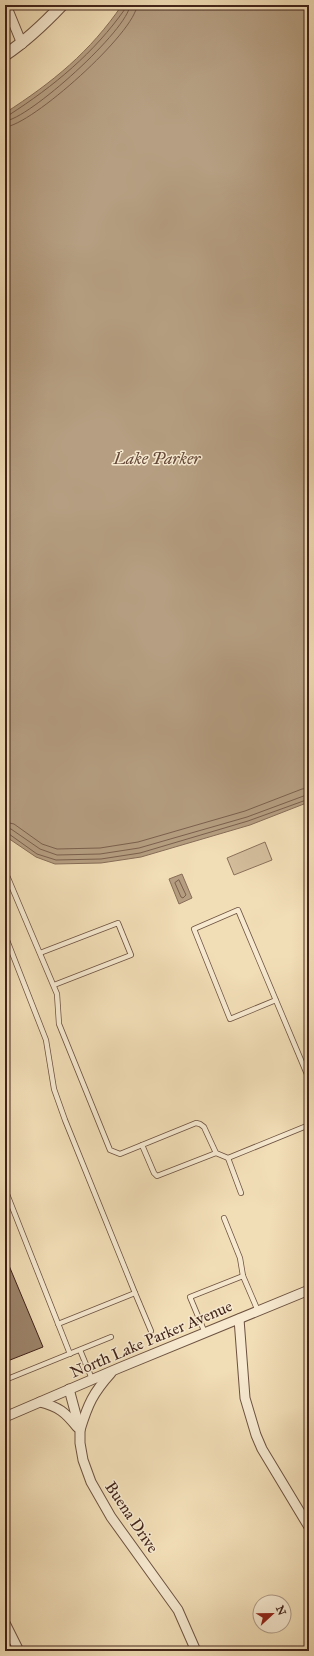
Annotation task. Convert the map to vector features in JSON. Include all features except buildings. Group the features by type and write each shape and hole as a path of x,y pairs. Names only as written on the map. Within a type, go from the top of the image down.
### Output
{"street":[{"path":"6,5 22,44"},
{"path":"5,55 22,44 62,5"},
{"name":"North Lake Parker Avenue","path":"5,1417 92,1379 309,1290"},
{"path":"239,1319 245,1398 256,1435 262,1450 309,1528"},
{"path":"80,1430 90,1399 98,1387 114,1370"},
{"name":"Buena Drive","path":"69,1389 80,1430 80,1443 83,1460 91,1482 100,1500 178,1610 196,1651"},
{"path":"40,1402 56,1406 64,1412 80,1430"},
{"path":"5,1624 19,1651"}],"lane":[{"path":"5,871 58,994 59,1024 110,1150 120,1154 196,1123 204,1127 216,1153 228,1158 309,1126"},
{"path":"276,1000 230,1019 194,930 238,910 276,1000 309,1079"},
{"path":"40,953 118,923 131,954 54,985"},
{"path":"5,935 46,1040 54,1089 65,1120 135,1293 152,1331"},
{"path":"142,1145 156,1176 160,1176 216,1153"},
{"path":"228,1158 241,1193"},
{"path":"5,1190 70,1354"},
{"path":"224,1218 240,1258 243,1276 258,1311"},
{"path":"205,1333 190,1297 243,1276"},
{"path":"58,1324 135,1293"},
{"path":"5,1380 111,1337"},
{"path":"80,1350 92,1379"}],"shaded area":[{"path":"265,842 272,860 234,875 227,858"}],"water":[{"name":"Lake Parker","path":"122,5 309,5 309,802 250,825 141,857 101,863 55,864 36,857 5,836 5,113 39,90 70,65 84,52 110,22"},
{"path":"182,874 192,898 179,904 169,879"}]}
